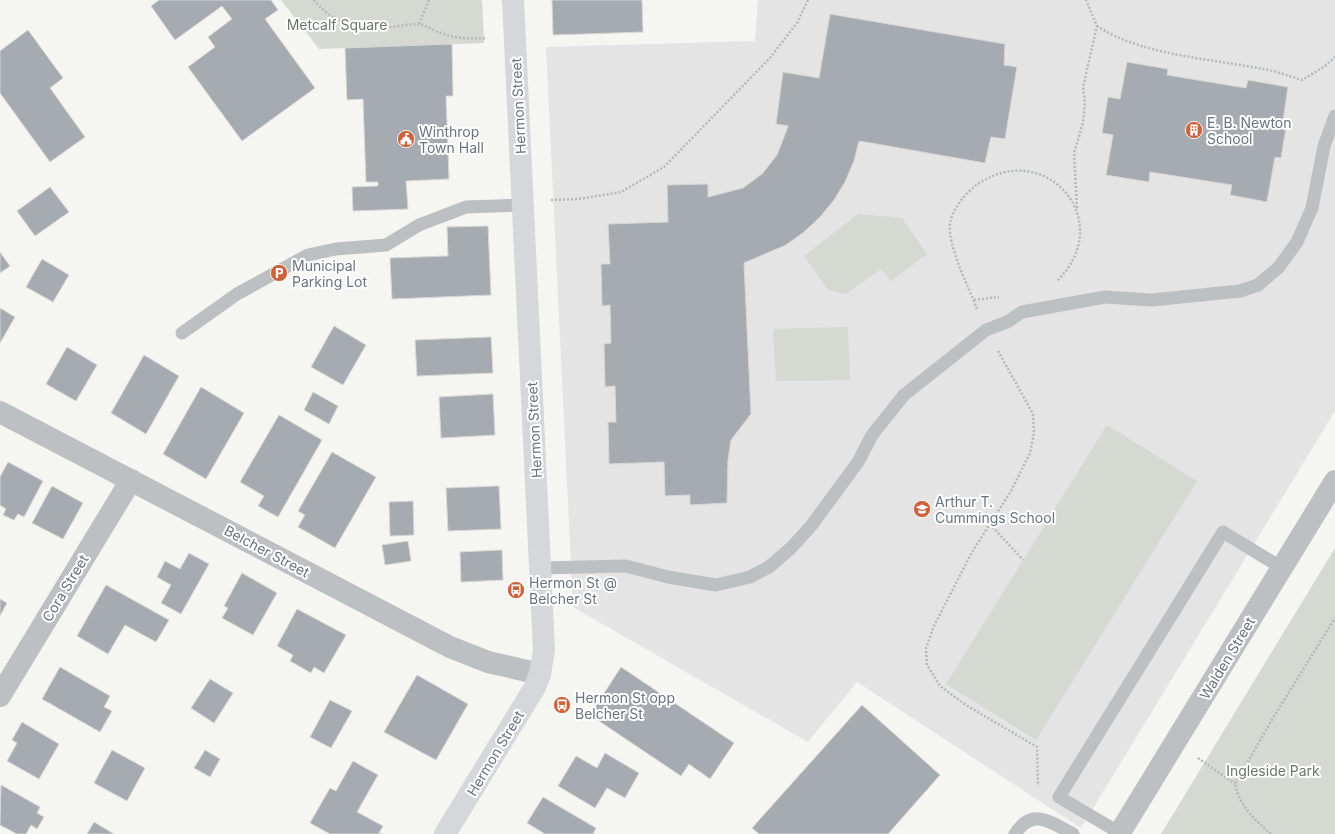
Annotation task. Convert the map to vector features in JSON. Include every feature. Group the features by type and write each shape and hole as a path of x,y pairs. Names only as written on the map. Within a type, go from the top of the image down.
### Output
{"street":[{"name":"Hermon Street","path":"446,834 529,697 540,674 544,650 513,0"},
{"name":"Belcher Street","path":"0,412 450,647 488,662 540,674"},
{"name":"Cora Street","path":"0,696 131,480"},
{"name":"Walden Street","path":"1120,834 1335,481"}],"lane":[{"path":"541,568 626,566 668,577 716,585 750,577 769,567 811,526 858,462 872,435 904,395 986,330 1007,322 1022,312 1105,297 1152,300 1240,291 1258,285 1279,267 1297,242 1312,208 1324,146 1335,116"},
{"path":"182,333 237,294 308,255 336,248 386,244 419,225 466,207 523,203"},
{"path":"1120,834 1059,797 1223,532 1282,568"},
{"path":"1015,834 1019,827 1027,820 1038,818 1050,821 1073,834"}],"path":[{"path":"314,0 332,17 346,24 376,29 419,24 453,37 467,39 488,38"},
{"path":"419,24 429,0"},
{"path":"523,203 579,199 621,192 664,167 769,59 797,23 808,0"},
{"path":"1086,0 1097,26 1106,32 1150,48 1266,69 1302,80 1325,66 1335,57"},
{"path":"1055,284 1075,259 1080,239 1081,225 1077,210 1074,153 1083,123 1085,102 1083,87 1097,26"},
{"path":"1038,791 1038,747 966,705 940,686 927,665 926,648 934,626 972,552 1011,491 1030,453 1034,433 1033,414 986,330 960,267 951,236 950,222 961,200 972,188 1001,172 1013,169 1028,170 1044,176 1060,187 1069,197 1077,210"},
{"path":"974,300 1001,297"},
{"path":"990,524 1023,560"},
{"path":"1270,834 1246,810 1238,796 1236,784 1273,718 1335,618"},
{"path":"1175,742 1236,784"}],"shaded area":[{"name":"Arthur T. Cummings School","path":"758,0 1335,0 1335,411 1081,828 857,682 808,742 573,607 546,47 755,41"}],"green space":[{"name":"Metcalf Square","path":"281,0 482,0 484,43 319,49"},
{"path":"858,214 902,218 927,254 891,281 881,269 846,294 828,290 804,256"},
{"path":"848,327 850,380 776,381 773,329"},
{"path":"1107,425 1197,481 1036,740 946,684"},
{"name":"Ingleside Park","path":"1335,548 1335,834 1161,834"}],"building":[{"path":"159,0 271,0 278,10 265,19 315,88 242,141 188,67 215,47 208,37 232,19 222,6 175,40 151,6"},
{"path":"552,0 642,0 643,32 553,35"},
{"path":"830,14 1005,44 1004,65 1017,67 1005,139 991,137 985,163 859,141 854,161 845,182 834,200 820,217 804,232 786,245 744,263 751,414 731,440 728,460 727,503 690,505 690,495 665,496 664,462 609,464 608,422 616,422 615,386 605,387 604,344 611,343 610,305 602,306 601,264 610,264 608,224 668,222 667,185 708,184 708,197 743,188 762,174 777,155 788,126 776,124 783,72 819,78"},
{"path":"28,30 63,78 50,88 85,137 50,162 0,93 0,51"},
{"name":"Winthrop Town Hall","path":"452,44 453,96 446,96 449,179 406,181 408,209 353,211 352,187 378,186 378,182 366,182 363,99 347,100 345,48"},
{"name":"E. B. Newton School","path":"1127,62 1168,69 1167,75 1246,88 1248,80 1288,87 1282,128 1286,128 1281,158 1275,157 1267,202 1230,195 1232,185 1150,172 1149,182 1106,175 1113,135 1102,133 1108,97 1120,99"},
{"path":"50,187 69,212 35,236 17,211"},
{"path":"488,226 491,295 392,299 390,258 448,256 447,227"},
{"path":"0,252 10,266 0,273"},
{"path":"42,259 69,275 53,302 26,287"},
{"path":"0,308 15,317 0,343"},
{"path":"334,326 366,345 343,385 311,367"},
{"path":"491,337 493,373 417,376 415,340"},
{"path":"67,347 97,365 76,401 46,384"},
{"path":"144,355 179,376 146,434 111,413"},
{"path":"201,387 244,413 206,479 163,454"},
{"path":"313,392 338,406 329,424 304,410"},
{"path":"493,394 495,435 441,438 439,397"},
{"path":"279,415 322,440 278,517 258,506 264,496 240,482"},
{"path":"332,452 376,477 335,548 298,527 305,515 298,511"},
{"path":"8,462 43,481 24,517 18,514 14,520 3,515 6,509 0,505 0,477"},
{"path":"52,486 83,503 63,539 32,523"},
{"path":"499,486 501,529 448,531 446,488"},
{"path":"413,501 414,535 390,536 389,502"},
{"path":"408,541 411,561 385,565 382,545"},
{"path":"502,550 503,580 461,582 460,552"},
{"path":"189,553 209,564 181,614 161,603 171,585 157,577 165,561 180,569"},
{"path":"242,573 277,593 253,635 222,618 228,608 224,606"},
{"path":"106,585 169,620 156,642 125,625 108,654 77,636"},
{"path":"0,599 7,603 0,616"},
{"path":"297,609 346,635 324,673 314,667 311,673 290,661 293,655 277,646"},
{"path":"60,667 110,696 104,707 112,711 100,732 42,699"},
{"path":"621,667 734,743 710,779 689,764 681,776 590,715"},
{"path":"417,675 468,704 436,760 384,732"},
{"path":"210,679 233,693 214,723 191,708"},
{"path":"330,700 352,711 331,748 310,737"},
{"path":"862,705 940,775 888,834 759,834 752,828"},
{"path":"22,722 59,744 39,779 7,761 17,743 12,740"},
{"path":"112,750 145,768 127,801 94,783"},
{"path":"205,750 220,759 210,777 194,768"},
{"path":"605,753 639,773 625,798 607,788 595,808 558,786 576,756 597,768"},
{"path":"353,761 378,775 357,812 383,826 379,833 382,834 330,834 310,823 330,788 336,791"},
{"path":"1,785 40,807 37,813 44,817 37,829 31,825 26,834 17,834 0,825"},
{"path":"543,797 596,828 593,834 545,834 527,823"},
{"path":"94,822 114,834 87,834"}],"place":[{"name":"E. B. Newton School","path":"1194,130"},
{"name":"Winthrop Town Hall","path":"406,139"},
{"name":"Municipal Parking Lot","path":"279,273"},
{"name":"Arthur T. Cummings School","path":"922,509"},
{"name":"Hermon St @ Belcher St","path":"516,590"},
{"name":"Hermon St opp Belcher St","path":"562,705"}]}
